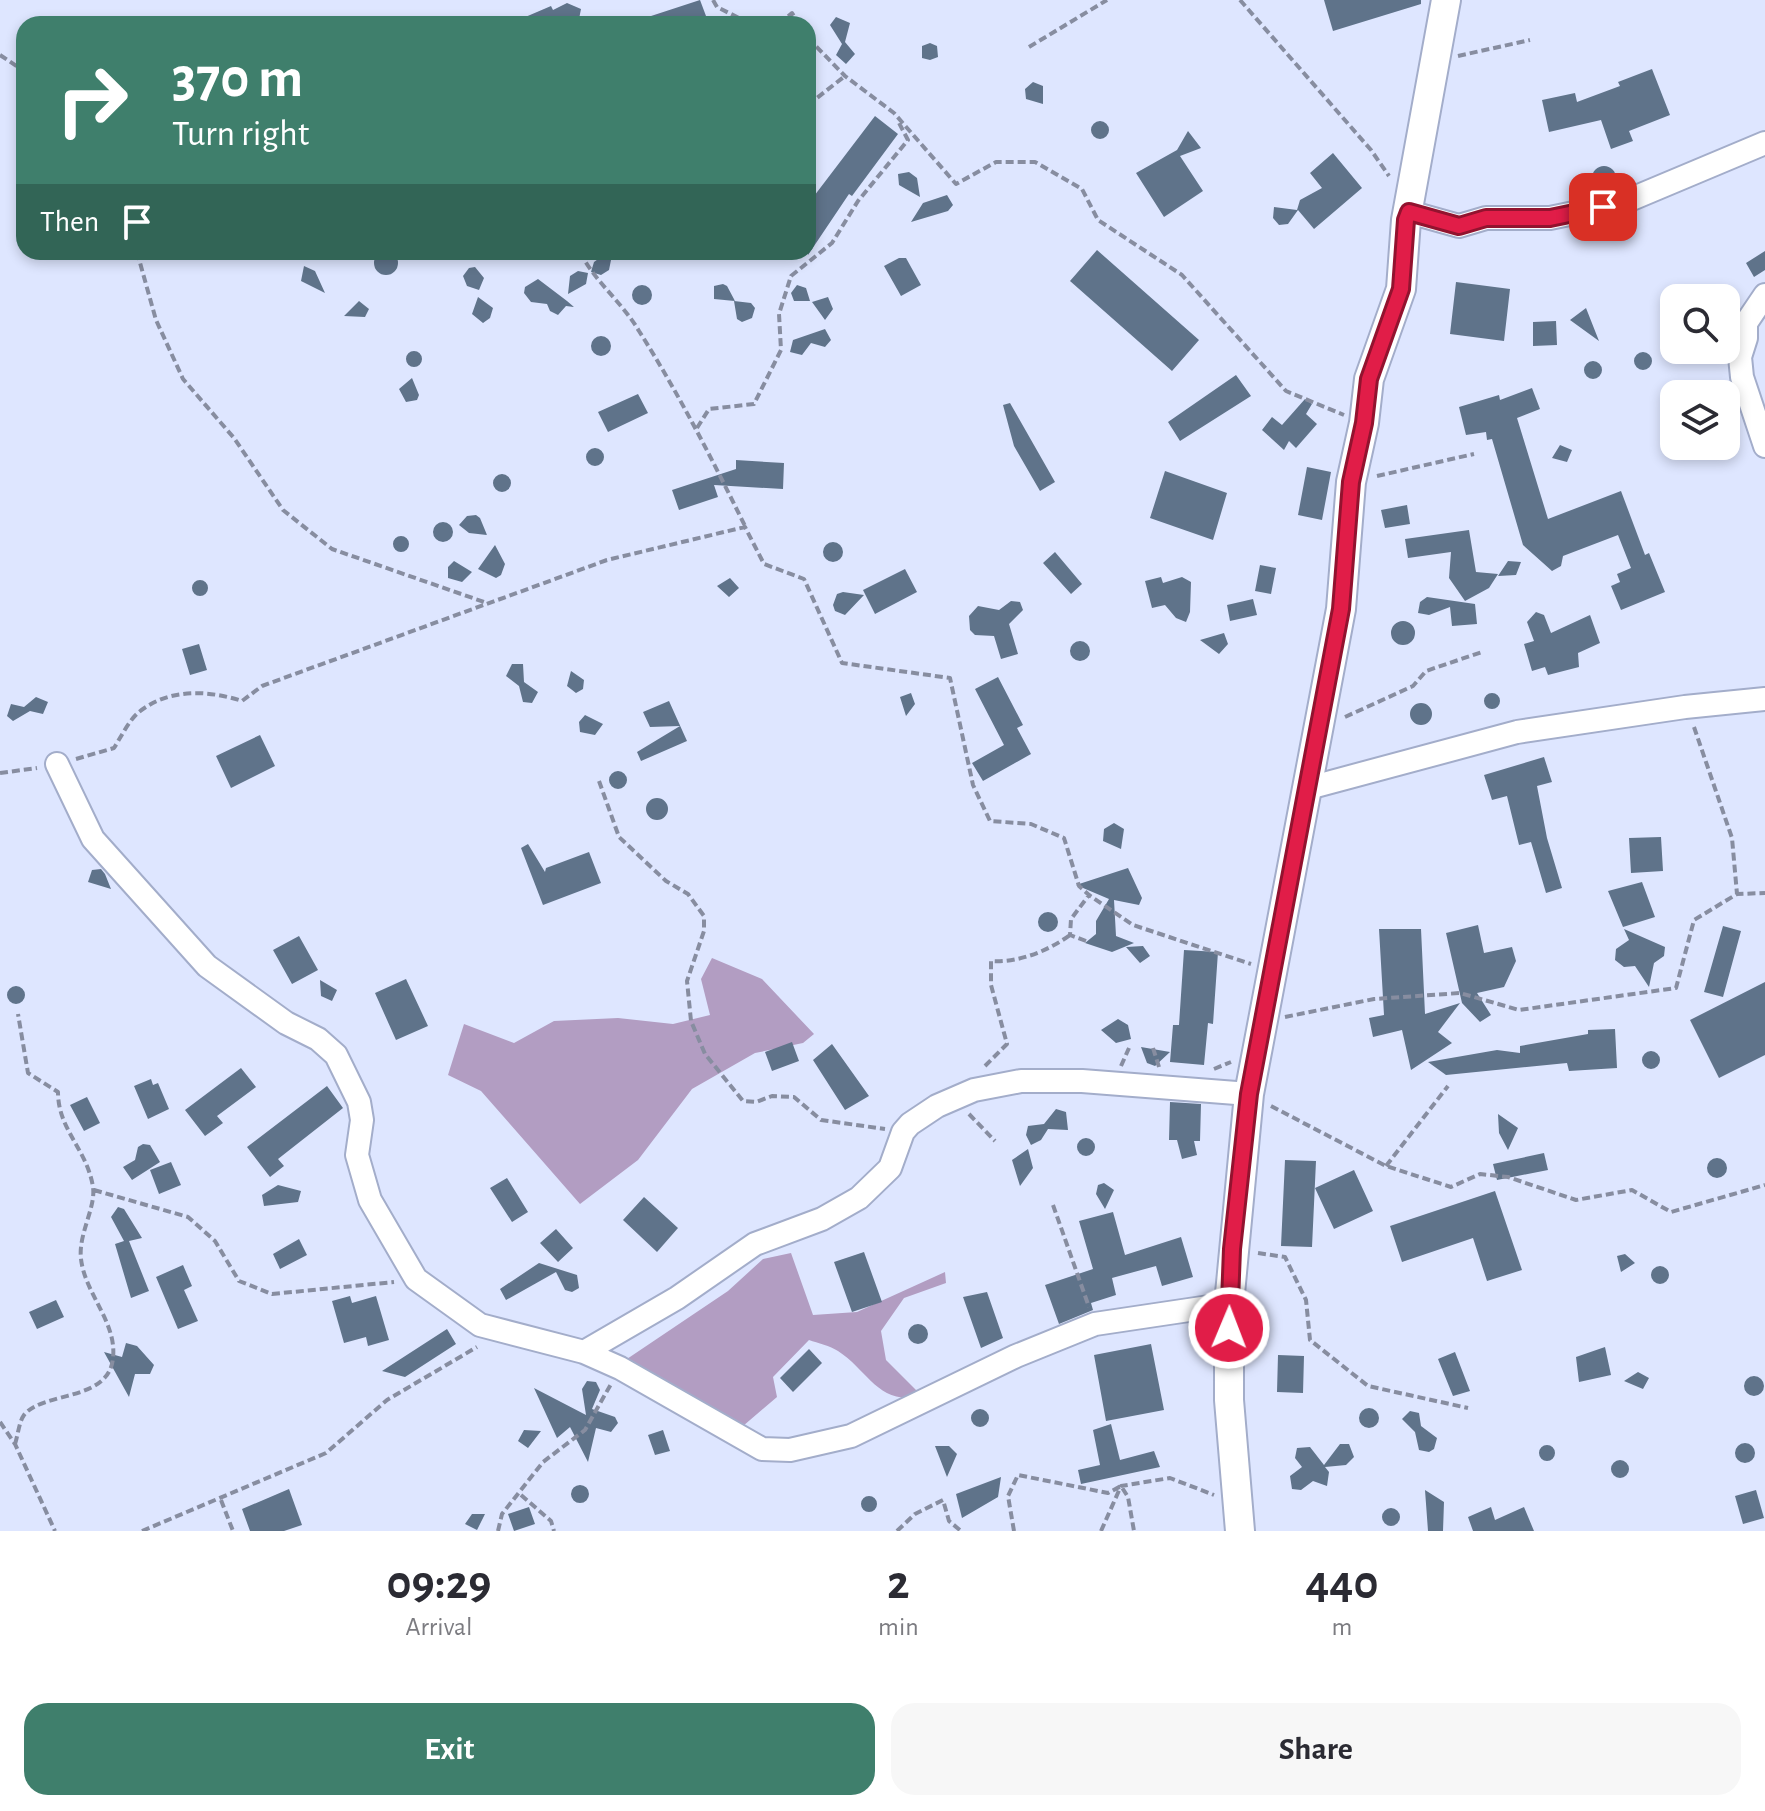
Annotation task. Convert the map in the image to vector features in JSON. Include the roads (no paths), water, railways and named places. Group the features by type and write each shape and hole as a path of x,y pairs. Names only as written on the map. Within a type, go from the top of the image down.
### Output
{"street":[{"path":"1238,1517 1229,1304 1249,1094 1341,609 1351,482 1364,423 1369,379 1401,289 1410,210 1446,0"},
{"path":"1410,210 1459,226 1486,218 1550,218 1622,203 1765,143"},
{"path":"1765,295 1746,323 1746,338 1740,357 1742,377 1765,446"},
{"path":"1305,789 1517,732 1685,707 1765,699"},
{"path":"57,764 93,839 207,966 286,1023 318,1039 336,1055 359,1102 362,1120 357,1155 370,1200 416,1279 450,1307 500,1333 584,1352 620,1368 762,1449 790,1450 851,1436 1016,1356 1095,1324 1229,1304"},
{"path":"584,1352 677,1298 755,1244 822,1219 859,1198 890,1168 903,1132 919,1116 956,1098 995,1084 1021,1081 1082,1081 1249,1094"}]}
